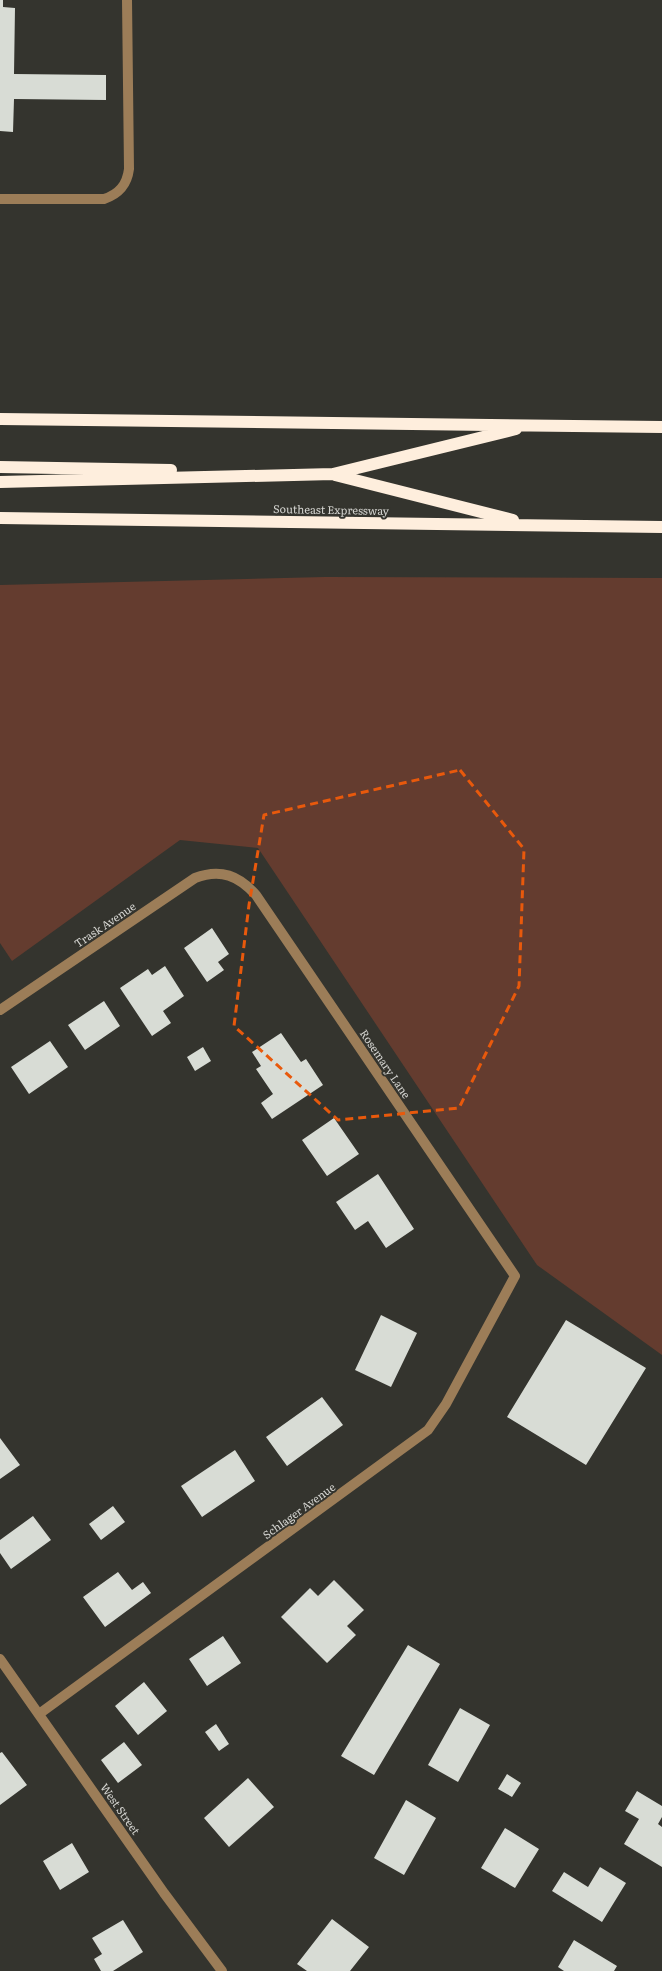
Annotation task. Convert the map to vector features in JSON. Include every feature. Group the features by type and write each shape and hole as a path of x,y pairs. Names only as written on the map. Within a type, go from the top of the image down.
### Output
{"highway":[{"path":"0,419 662,427"},
{"path":"0,482 332,474 533,425"},
{"path":"0,467 332,474 532,525"},
{"name":"Southeast Expressway","path":"0,518 662,527"}],"street":[{"path":"0,199 104,199 115,194 123,186 129,169 127,0"},
{"name":"Trask Avenue","path":"0,1010 195,878 205,874 228,875"},
{"name":"Rosemary Lane","path":"228,875 238,878 256,896 515,1276"},
{"name":"Schlager Avenue","path":"39,1714 428,1430 446,1404 515,1276"},
{"name":"West Street","path":"2,1665 39,1714 164,1893 222,1971"}],"highlighted area":[{"path":"460,770 524,849 519,986 459,1108 338,1120 234,1026 249,905 264,815"}],"shaded area":[{"path":"325,577 662,578 662,1355 537,1265 258,848 180,840 12,961 0,943 0,585"}],"building":[{"path":"0,0 3,0 3,7 15,8 14,74 106,75 106,100 14,99 13,132 0,131"},
{"path":"212,928 229,954 218,962 224,970 207,982 184,948"},
{"path":"165,966 184,996 163,1011 171,1023 152,1036 120,988 148,969 152,975"},
{"path":"104,1001 120,1026 85,1050 68,1025"},
{"path":"281,1033 301,1062 306,1059 323,1085 272,1119 261,1103 273,1094 256,1069 261,1066 252,1052"},
{"path":"50,1041 68,1067 29,1094 11,1067"},
{"path":"203,1047 211,1061 195,1071 187,1057"},
{"path":"334,1118 359,1154 327,1176 302,1140"},
{"path":"378,1174 414,1229 386,1248 368,1221 355,1230 336,1202"},
{"path":"381,1315 417,1333 391,1387 355,1370"},
{"path":"566,1320 646,1368 586,1465 507,1417"},
{"path":"322,1397 343,1425 287,1466 266,1437"},
{"path":"0,1438 20,1465 0,1479"},
{"path":"235,1450 255,1481 202,1517 181,1486"},
{"path":"113,1506 125,1522 101,1540 89,1524"},
{"path":"33,1516 51,1540 11,1569 0,1553 0,1540"},
{"path":"118,1572 132,1590 143,1582 151,1593 105,1627 83,1597"},
{"path":"334,1580 364,1610 347,1626 356,1635 327,1663 281,1617 310,1588 318,1596"},
{"path":"223,1636 241,1663 207,1686 189,1659"},
{"path":"408,1645 440,1664 374,1775 341,1756"},
{"path":"144,1682 167,1711 138,1735 115,1706"},
{"path":"460,1708 490,1725 458,1782 428,1765"},
{"path":"216,1724 229,1744 219,1751 205,1732"},
{"path":"124,1742 142,1765 118,1783 101,1760"},
{"path":"2,1752 27,1785 0,1805 0,1753"},
{"path":"507,1774 521,1783 512,1797 498,1789"},
{"path":"248,1778 274,1807 229,1847 204,1818"},
{"path":"637,1791 662,1806 662,1817 658,1824 662,1827 662,1867 624,1844 639,1819 625,1811"},
{"path":"406,1800 436,1818 404,1875 374,1858"},
{"path":"505,1828 539,1849 515,1888 481,1868"},
{"path":"72,1843 89,1872 60,1890 43,1861"},
{"path":"600,1867 626,1883 602,1922 552,1891 564,1872 588,1887"},
{"path":"332,1919 369,1947 350,1971 307,1971 297,1964"},
{"path":"123,1920 143,1952 113,1971 101,1971 94,1959 102,1954 92,1938"},
{"path":"574,1940 617,1966 614,1971 564,1971 558,1967"}]}
